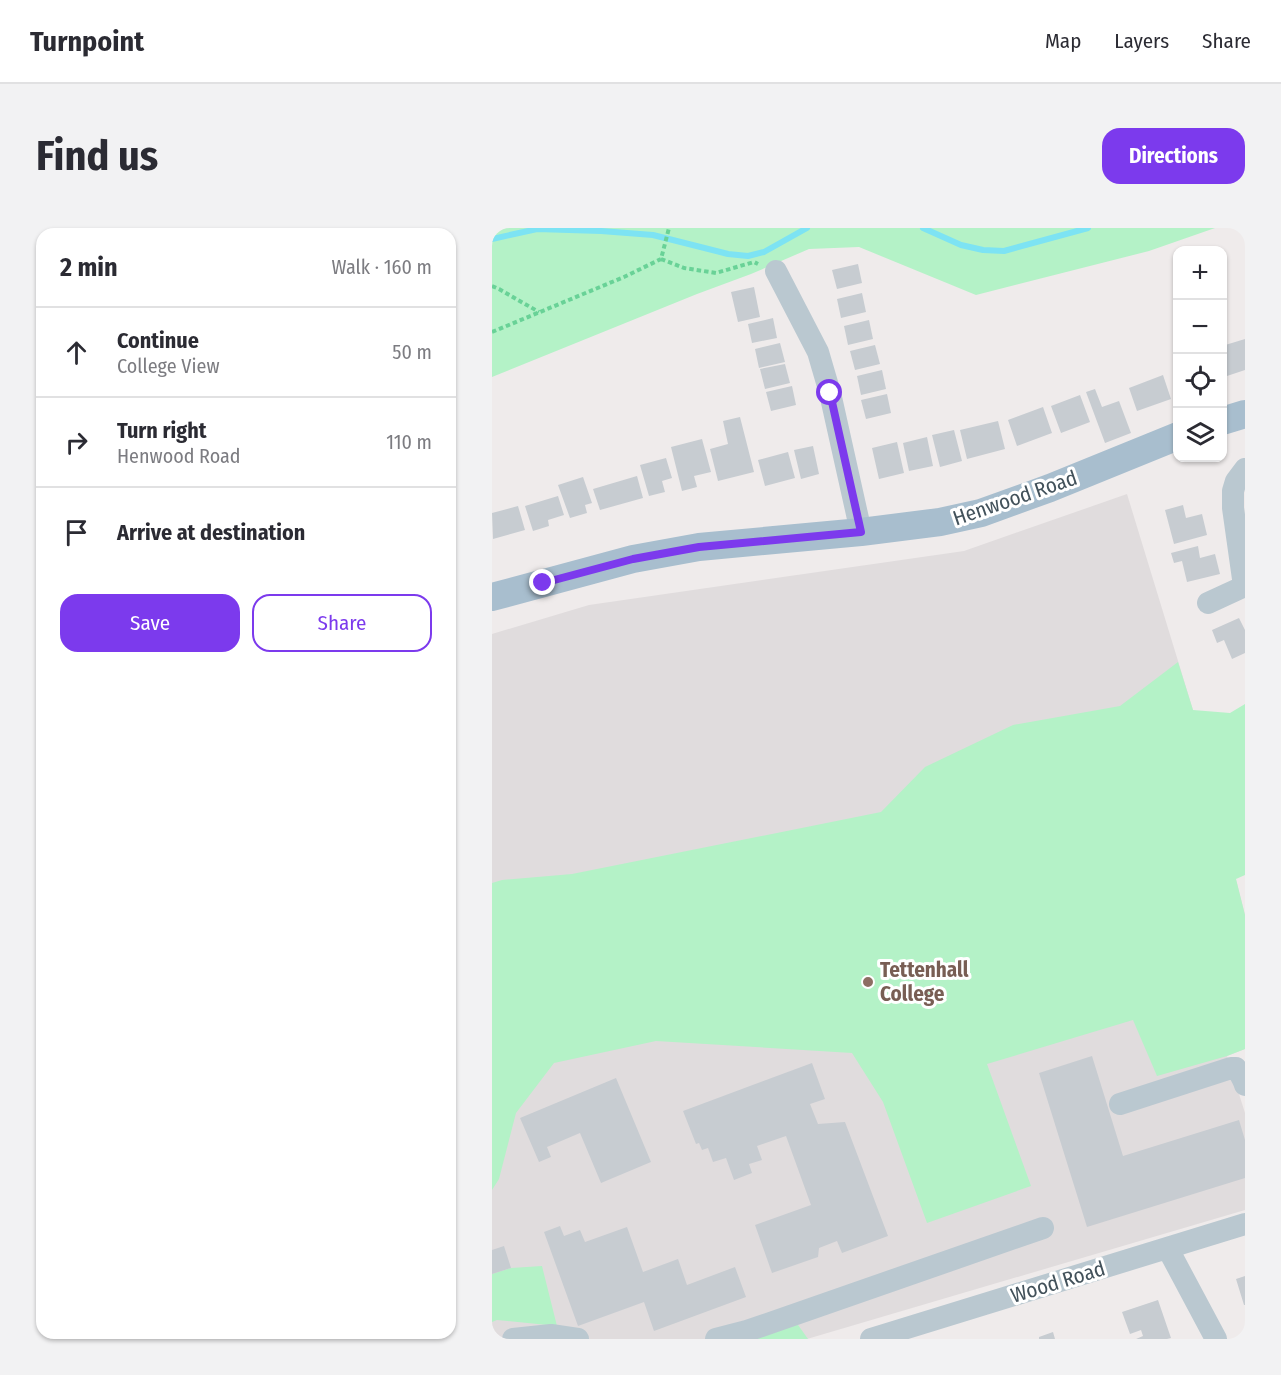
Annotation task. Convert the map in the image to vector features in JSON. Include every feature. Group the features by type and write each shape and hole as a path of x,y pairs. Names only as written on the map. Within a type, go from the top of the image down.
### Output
{"main road":[{"path":"1227,420 1245,414"},
{"name":"Henwood Road","path":"492,597 633,559 699,547 861,532 940,522 981,513 1050,488 1173,438"}],"street":[{"path":"776,271 818,352 830,393 861,532"},
{"path":"1208,603 1245,586 1233,508 1233,491 1236,481 1245,469"},
{"path":"1120,1104 1232,1068 1236,1068 1243,1077 1245,1085"},
{"name":"Wood Road","path":"871,1339 1245,1224"},
{"path":"716,1339 747,1331 1043,1228"},
{"path":"1168,1249 1216,1339"},
{"path":"513,1339 550,1335 578,1339"}],"path":[{"path":"661,259 668,230"},
{"path":"492,332 624,277 661,259 684,268 716,273 754,262 776,271"},
{"path":"492,286 539,312"}],"shaded area":[{"name":"Tettenhall College","path":"1127,494 1193,710 1245,915 1245,1049 1227,1056 1245,1113 1245,1210 807,1339 492,1339 492,634 589,605 964,551"}],"green space":[{"path":"492,228 1215,228 1149,251 976,295 859,247 809,249 492,377"},
{"path":"1178,662 1193,710 1230,713 1245,704 1245,875 1236,879 1245,915 1245,1049 1157,1076 1133,1020 987,1064 1031,1186 927,1223 883,1102 852,1053 656,1041 554,1063 516,1113 499,1179 492,1190 492,883 502,880 572,874 881,812 925,767 1013,725 1120,706"},
{"path":"542,1266 557,1326 497,1320 492,1322 492,1274 511,1268"},
{"path":"796,1322 808,1339 747,1339"}],"building":[{"path":"858,264 862,283 837,289 832,270"},
{"path":"754,287 760,317 738,322 731,292"},
{"path":"862,293 866,312 841,318 837,299"},
{"path":"773,318 777,338 752,343 748,324"},
{"path":"869,320 873,339 848,345 844,326"},
{"path":"1245,339 1245,370 1227,376 1227,354 1227,344"},
{"path":"780,343 785,362 759,368 755,349"},
{"path":"875,345 880,364 855,370 850,351"},
{"path":"785,364 790,383 765,389 760,369"},
{"path":"882,370 886,389 861,395 857,376"},
{"path":"1163,375 1171,399 1137,411 1129,388"},
{"path":"792,386 796,405 771,411 766,392"},
{"path":"1095,389 1102,407 1119,401 1131,433 1105,443 1086,392"},
{"path":"887,394 891,413 866,419 861,400"},
{"path":"1080,395 1090,422 1061,433 1051,406"},
{"path":"1043,407 1052,433 1017,446 1008,420"},
{"path":"740,417 754,472 718,481 710,449 728,444 723,421"},
{"path":"998,421 1005,449 967,459 960,430"},
{"path":"954,430 962,461 940,467 932,435"},
{"path":"927,437 933,466 909,471 903,443"},
{"path":"702,439 711,472 694,476 697,487 682,491 671,447"},
{"path":"897,442 904,473 879,479 872,448"},
{"path":"813,446 819,474 801,479 794,450"},
{"path":"788,452 795,478 765,486 758,460"},
{"path":"666,458 672,478 662,481 665,492 649,496 640,465"},
{"path":"637,476 643,498 600,510 593,489"},
{"path":"583,477 592,503 585,505 587,513 570,518 558,485"},
{"path":"558,496 564,515 548,520 549,526 533,531 525,506"},
{"path":"1183,505 1186,518 1202,514 1207,535 1174,544 1165,510"},
{"path":"518,506 525,530 493,539 492,513"},
{"path":"1198,546 1200,558 1215,554 1220,574 1187,582 1182,561 1174,563 1171,553"},
{"path":"1239,618 1245,630 1245,653 1232,659 1224,640 1217,643 1212,630"},
{"path":"1092,1056 1123,1156 1239,1120 1245,1140 1245,1178 1087,1227 1039,1073"},
{"path":"812,1063 825,1099 810,1104 818,1124 845,1122 888,1236 842,1253 837,1241 819,1248 818,1257 772,1273 755,1225 811,1205 786,1136 757,1146 762,1160 749,1164 752,1173 734,1180 726,1158 713,1162 708,1148 702,1150 699,1143 696,1144 683,1111"},
{"path":"616,1078 651,1162 601,1183 580,1133 547,1147 551,1157 539,1162 520,1118"},
{"path":"560,1226 564,1236 580,1230 585,1242 627,1227 643,1272 678,1259 687,1285 735,1267 746,1297 654,1331 644,1302 578,1326 544,1232"},
{"path":"504,1246 511,1268 492,1274 492,1250"},
{"path":"1245,1276 1245,1305 1244,1305 1236,1279"},
{"path":"1158,1300 1171,1338 1136,1339 1143,1336 1141,1330 1130,1334 1122,1312"},
{"path":"1053,1332 1055,1339 1039,1339 1039,1337"}],"waterway":[{"path":"492,239 537,229 601,231 653,235 728,254 748,256 764,252 807,228"},
{"path":"923,228 961,245 983,250 1004,251 1088,228"}],"place":[{"name":"Tettenhall College","path":"868,982"}],"route":[{"path":"543,583 633,559 699,547 861,532 830,393"}]}
